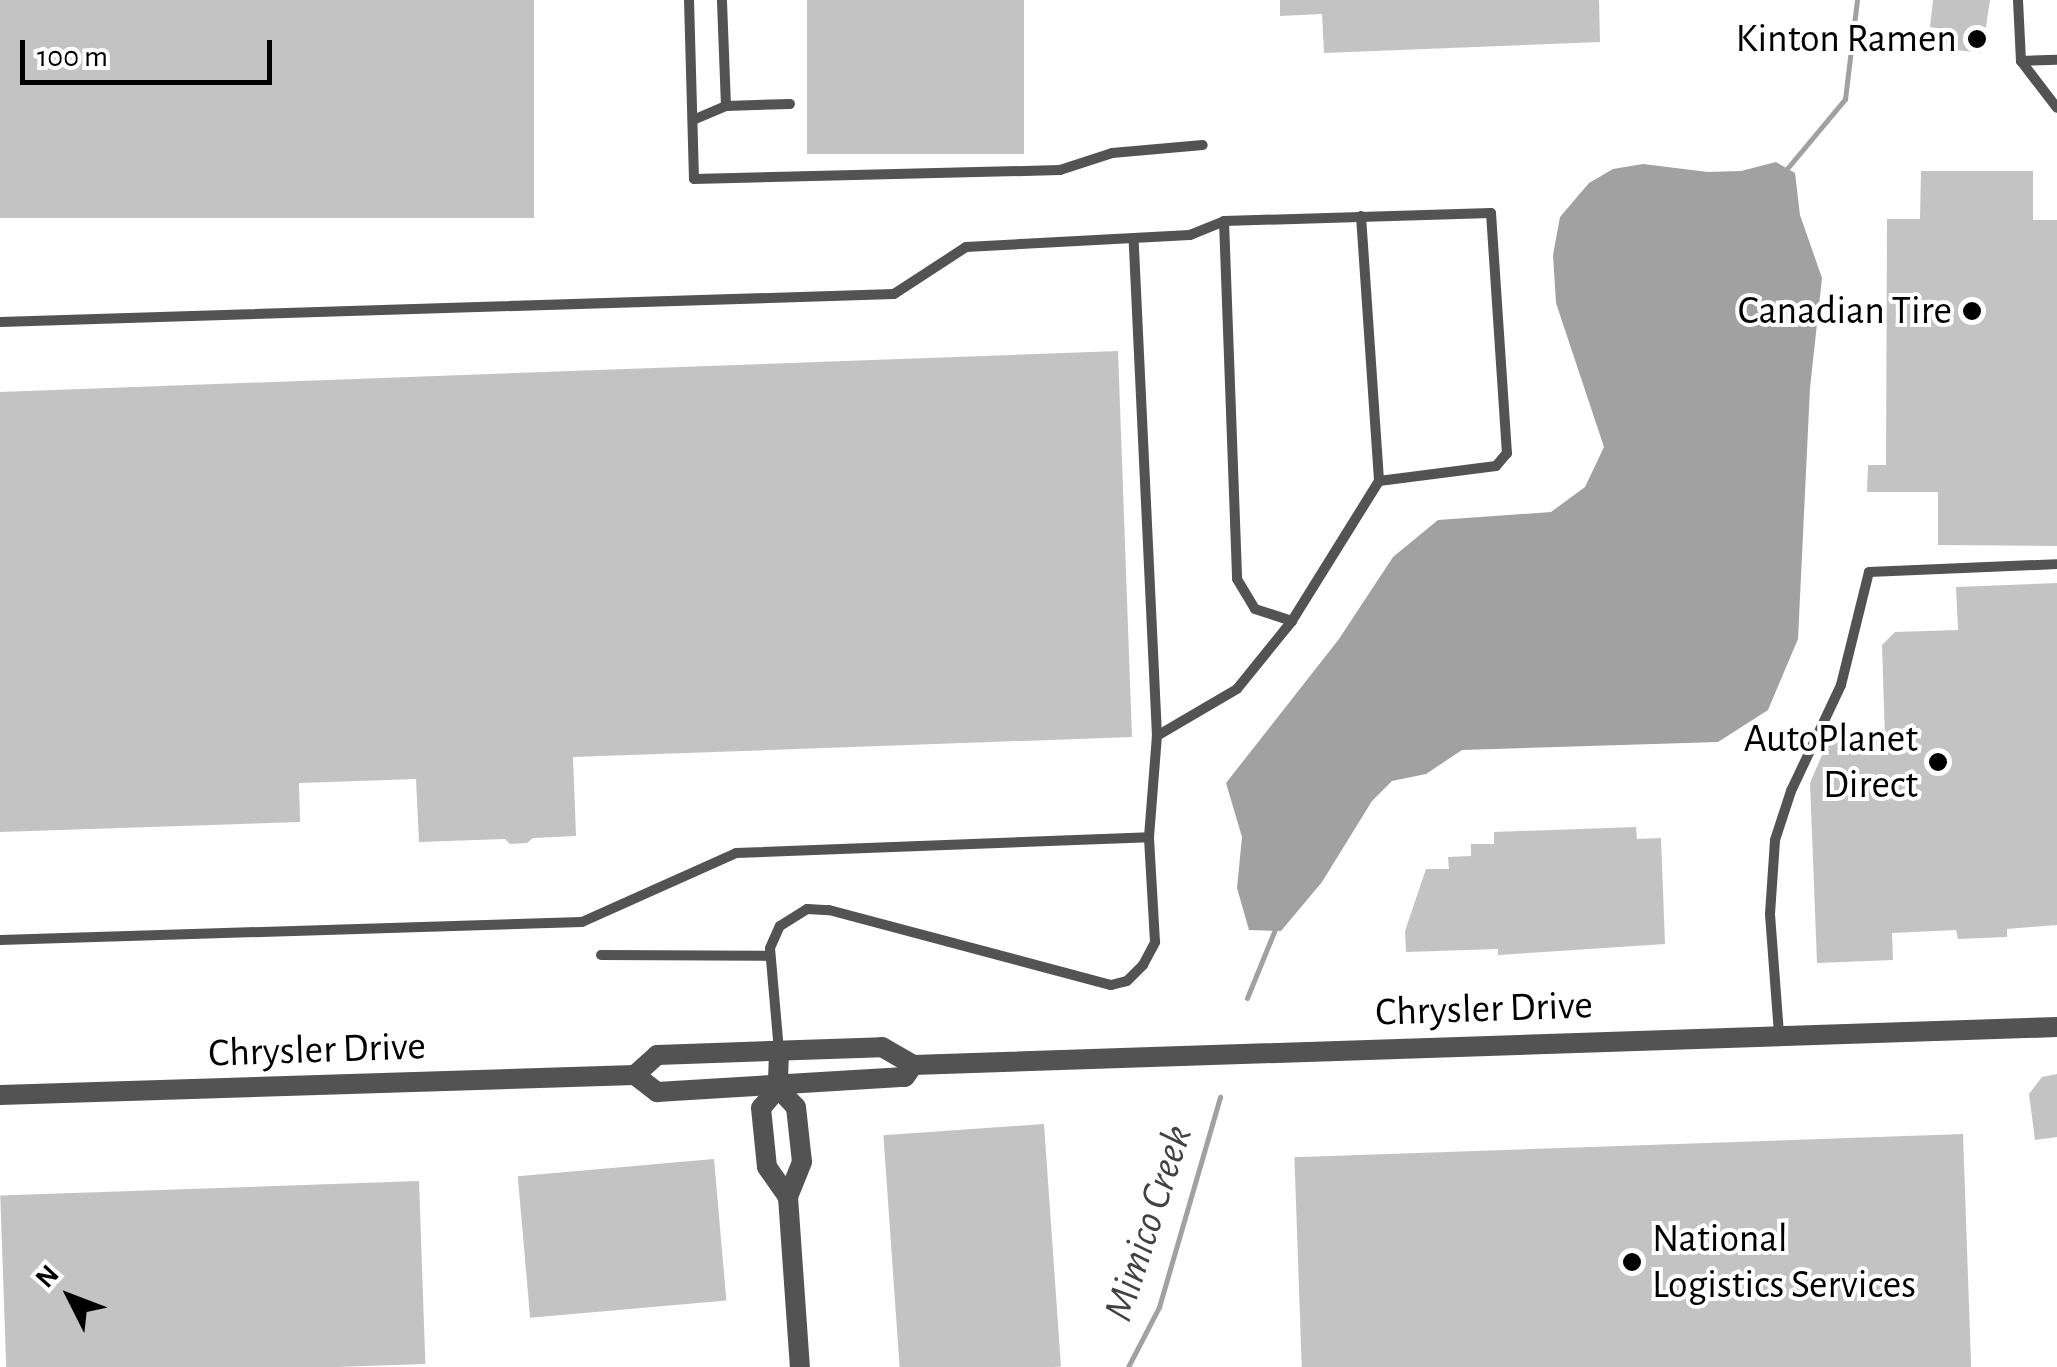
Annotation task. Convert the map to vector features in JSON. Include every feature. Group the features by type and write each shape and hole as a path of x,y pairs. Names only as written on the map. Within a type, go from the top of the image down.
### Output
{"street":[{"name":"Chrysler Drive","path":"635,1076 658,1055 882,1047 913,1065 2057,1027"},
{"path":"778,1052 778,1088 761,1108 767,1167 788,1196"},
{"name":"Chrysler Drive","path":"0,1095 635,1076 657,1092 778,1088 905,1077 913,1065"},
{"path":"778,1088 796,1108 802,1162 788,1196 800,1367"}],"lane":[{"path":"689,0 694,179 1060,170 1112,152 1203,145"},
{"path":"722,0 726,106"},
{"path":"2018,0 2021,61 2057,108"},
{"path":"2021,61 2057,60"},
{"path":"692,120 726,106 790,104"},
{"path":"0,322 894,294 966,247 1190,235 1224,221 1490,212 1507,453 1496,466 1379,482"},
{"path":"1157,736 1237,688 1292,621 1379,482 1361,216"},
{"path":"1224,221 1237,579 1255,608 1292,621"},
{"path":"778,1052 770,956 780,926 798,912 817,908 1111,986 1127,981 1143,966 1155,942 1149,836 1157,736 1134,240"},
{"path":"1778,1034 1770,914 1775,840 1791,791 1841,685 1868,572 2057,564"},
{"path":"0,940 582,922 736,854 1149,836"},
{"path":"601,955 770,956"}],"shaded area":[{"path":"1776,162 1795,173 1800,215 1822,278 1810,388 1798,639 1768,710 1718,742 1462,750 1426,774 1392,781 1372,801 1322,882 1281,931 1249,930 1237,888 1242,837 1226,783 1339,639 1393,557 1438,520 1551,512 1585,487 1604,447 1556,303 1553,255 1560,217 1589,183 1613,169 1643,164 1708,172 1741,171"}],"building":[{"path":"0,0 534,0 534,218 0,218"},
{"path":"807,0 1024,0 1024,154 807,154"},
{"path":"1280,0 1599,0 1600,42 1324,53 1322,14 1280,16"},
{"path":"1933,0 1990,0 1982,53 1940,48 1942,29 1930,27"},
{"name":"Canadian Tire","path":"1921,171 2033,171 2033,220 2057,220 2057,546 1938,545 1938,492 1867,492 1868,465 1886,465 1887,219 1920,219"},
{"path":"1118,351 1132,737 573,757 576,836 533,838 527,843 510,844 505,839 419,842 416,779 299,783 300,822 0,832 0,392"},
{"name":"AutoPlanet Direct","path":"2057,583 2057,925 2007,929 2007,937 1958,939 1956,930 1892,933 1893,960 1817,963 1810,783 1828,741 1885,739 1882,645 1895,632 1958,630 1956,587"},
{"path":"1636,827 1637,839 1661,838 1665,944 1498,955 1498,949 1406,952 1405,931 1426,869 1449,869 1448,857 1471,856 1471,844 1494,844 1494,832"},
{"path":"2057,1074 2057,1137 2035,1140 2029,1094 2042,1077"},
{"path":"1044,1124 1061,1366 900,1367 883,1135"},
{"name":"National Logistics Services","path":"1963,1134 1971,1367 1302,1367 1294,1157"},
{"path":"714,1159 726,1300 530,1318 518,1176"},
{"path":"419,1181 425,1364 6,1367 0,1196"}],"waterway":[{"name":"Mimico Creek","path":"1785,171 1845,99 1857,0"},
{"name":"Mimico Creek","path":"1247,998 1276,927"},
{"name":"Mimico Creek","path":"1128,1367 1159,1307 1220,1097"}],"place":[{"name":"Kinton Ramen","path":"1977,39"},
{"name":"Canadian Tire","path":"1972,311"},
{"name":"AutoPlanet Direct","path":"1938,762"},
{"name":"National Logistics Services","path":"1632,1262"}]}
